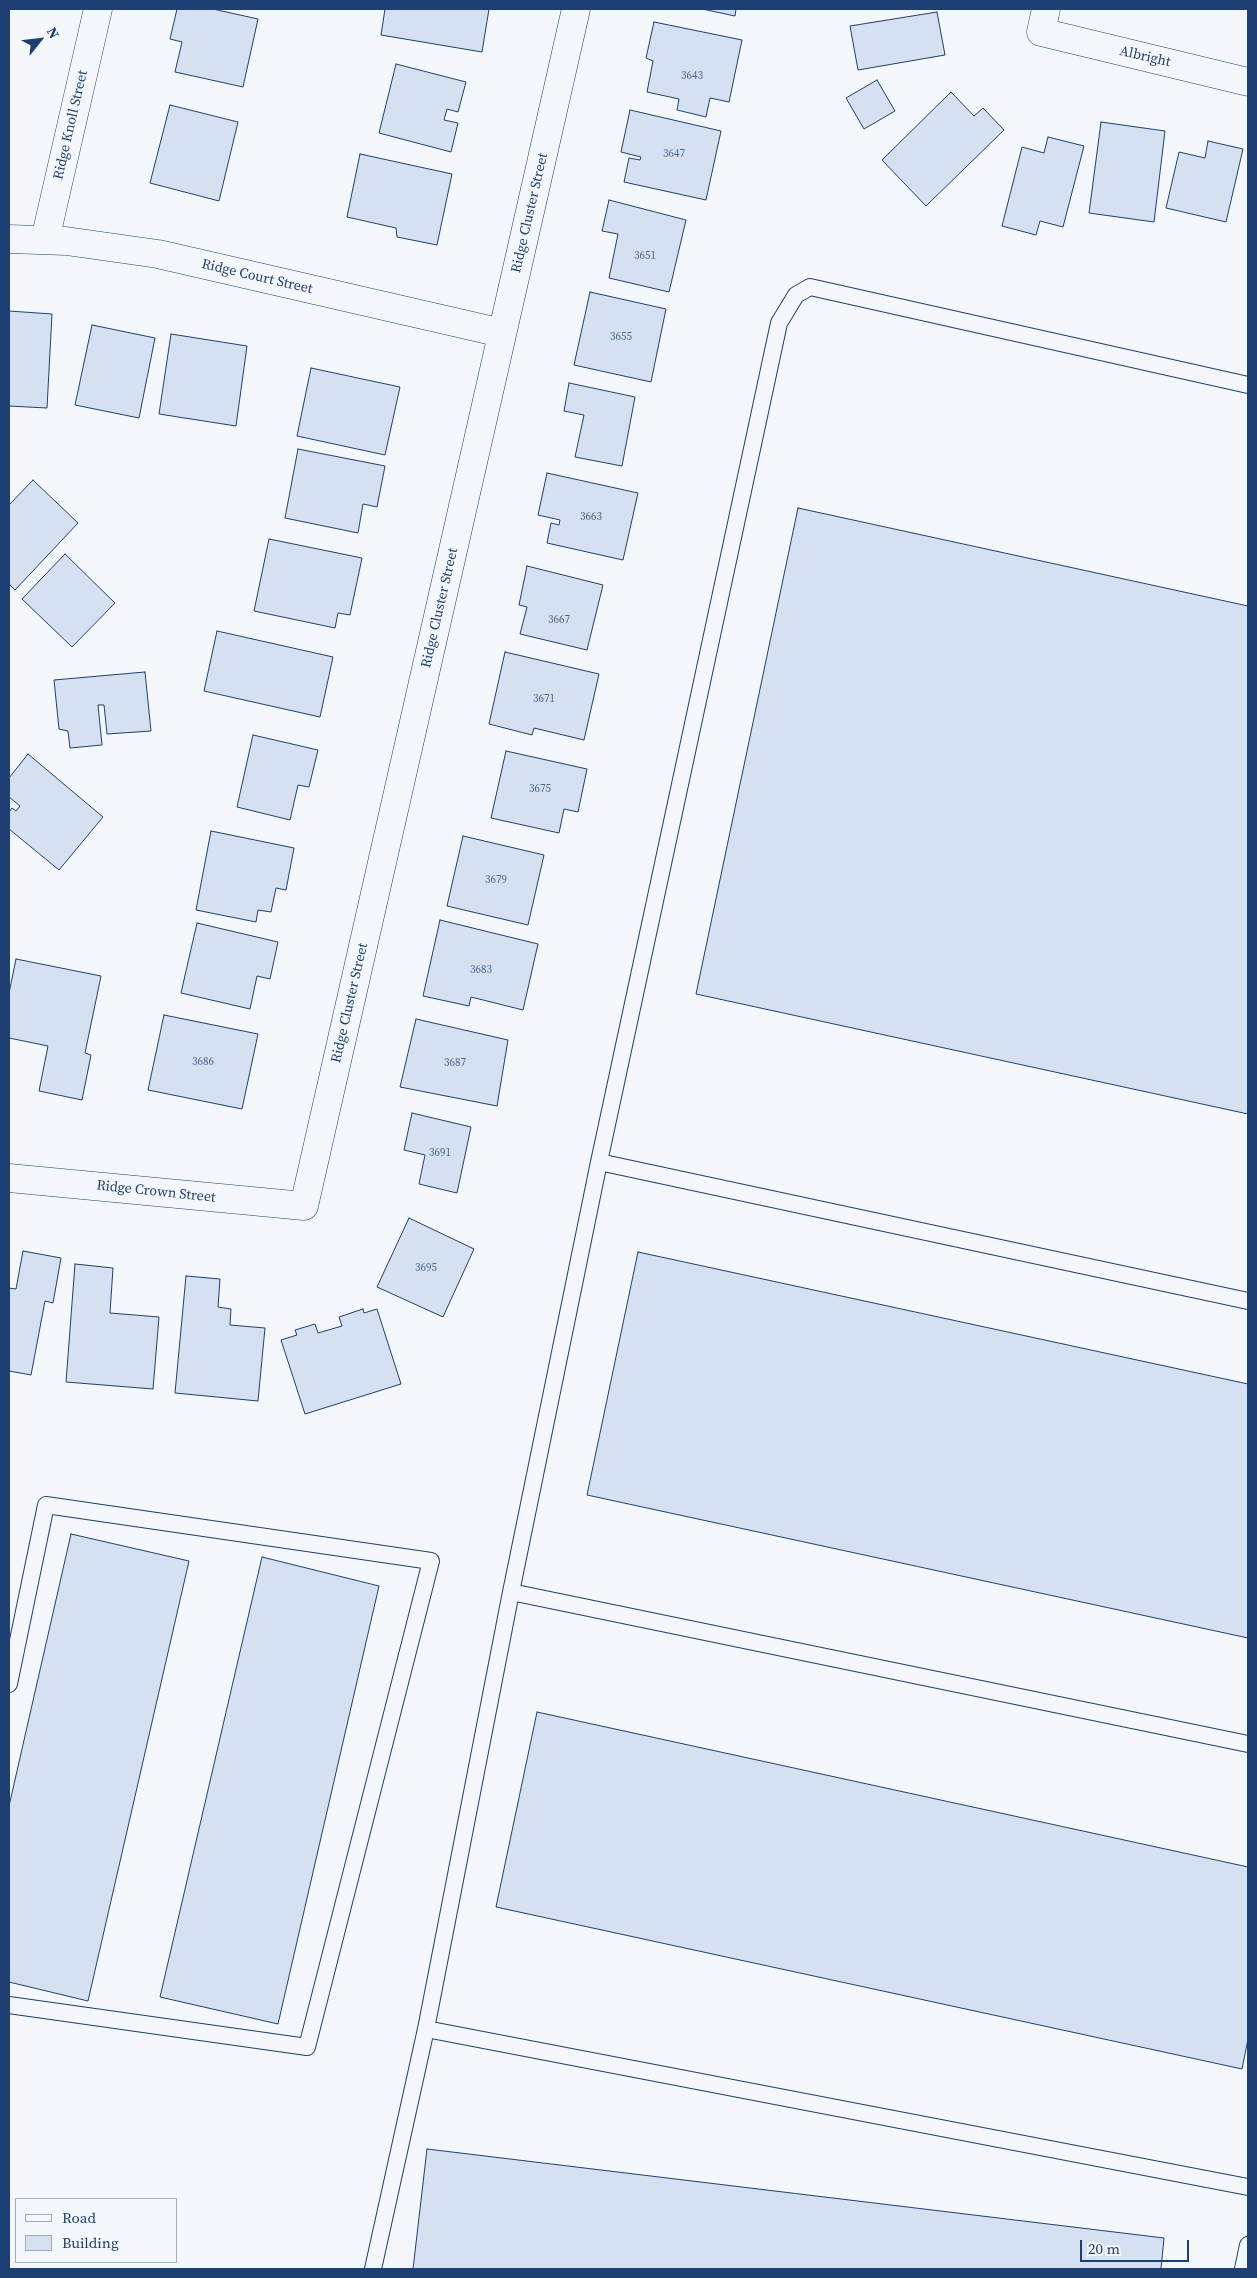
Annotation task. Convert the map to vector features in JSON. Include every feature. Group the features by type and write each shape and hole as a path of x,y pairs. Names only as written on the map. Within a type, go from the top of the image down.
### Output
{"street":[{"name":"Ridge Knoll Street","path":"45,240 98,9"},
{"name":"Ridge Cluster Street","path":"304,1206 576,9"},
{"name":"Albright","path":"1044,20 1248,82"},
{"name":"Ridge Court Street","path":"9,239 66,240 158,254 502,333"},
{"name":"Ridge Crown Street","path":"9,1178 304,1206"}],"lane":[{"path":"373,2269 426,2029 511,1592 599,1162 779,323 796,295 810,287 1248,385"},
{"path":"599,1162 1248,1301"},
{"path":"9,1684 46,1505 431,1561 307,2047 9,2005"},
{"path":"511,1592 1248,1744"},
{"path":"426,2029 1248,2186"},
{"path":"1243,2269 1248,2245"}],"building":[{"path":"177,9 213,9 258,19 243,87 175,72 182,42 170,39"},
{"path":"385,9 489,9 482,52 381,35"},
{"path":"702,9 736,9 735,16"},
{"path":"937,12 945,55 858,70 850,26"},
{"path":"654,22 742,40 729,102 710,98 706,117 677,110 679,99 647,92 653,61 646,58"},
{"path":"396,64 466,82 458,112 447,109 444,120 458,123 451,152 379,133"},
{"path":"877,80 895,111 864,129 846,98"},
{"path":"951,92 974,116 983,108 1004,130 926,206 882,160"},
{"path":"170,105 238,122 219,201 150,183"},
{"path":"630,110 721,131 706,200 624,182 629,158 640,160 641,157 621,152"},
{"path":"1101,122 1165,131 1154,222 1089,213"},
{"path":"1048,137 1084,146 1063,227 1040,221 1036,235 1002,226 1022,147 1044,153"},
{"path":"1208,141 1243,149 1226,222 1166,208 1179,152 1205,158"},
{"path":"360,154 452,174 437,245 397,237 396,228 347,217"},
{"path":"609,200 686,220 669,292 609,278 618,234 602,231"},
{"path":"590,292 666,309 651,382 574,365"},
{"path":"9,311 52,314 47,408 9,406"},
{"path":"92,325 155,338 139,418 75,405"},
{"path":"171,334 247,346 236,426 159,414"},
{"path":"311,368 400,387 385,455 297,436"},
{"path":"569,383 635,397 622,466 575,457 584,415 564,411"},
{"path":"298,449 385,466 377,507 363,504 358,533 285,518"},
{"path":"547,473 638,493 623,560 547,543 551,523 559,525 560,520 538,515"},
{"path":"33,480 78,523 15,590 9,584 9,505"},
{"path":"798,508 1248,606 1248,1114 696,994"},
{"path":"269,539 362,558 350,615 338,613 335,628 254,611"},
{"path":"65,554 115,603 72,647 22,599"},
{"path":"527,566 603,585 587,650 520,634 527,607 519,605"},
{"path":"217,631 333,657 320,717 204,691"},
{"path":"505,652 599,674 584,740 534,728 532,735 489,724"},
{"path":"145,672 151,731 107,734 104,705 98,705 102,745 70,748 68,731 59,729 54,680"},
{"path":"253,735 318,750 309,787 298,785 290,820 237,807"},
{"path":"506,751 587,769 578,812 564,809 559,833 491,818"},
{"path":"28,754 103,817 59,870 9,829 9,812 12,808 16,811 20,806 9,797 9,778"},
{"path":"211,831 294,848 286,890 276,888 271,912 258,910 256,922 196,910"},
{"path":"463,836 544,855 528,925 447,906"},
{"path":"440,920 538,944 523,1010 471,997 469,1006 423,996"},
{"path":"197,923 278,942 270,979 257,976 250,1009 181,993"},
{"path":"16,959 101,976 85,1053 91,1055 82,1100 39,1091 48,1046 9,1038 9,993"},
{"path":"164,1015 258,1034 242,1109 148,1090"},
{"path":"416,1019 508,1040 497,1106 400,1087"},
{"path":"412,1113 471,1127 457,1193 419,1184 425,1155 404,1150"},
{"path":"409,1218 474,1249 443,1317 377,1287"},
{"path":"23,1251 61,1258 53,1303 45,1301 31,1375 9,1371 9,1288 16,1289"},
{"path":"638,1252 1248,1384 1248,1638 587,1495"},
{"path":"75,1264 113,1268 110,1313 159,1317 153,1389 66,1382"},
{"path":"186,1276 220,1279 218,1307 231,1309 230,1325 265,1328 258,1401 175,1393"},
{"path":"363,1309 364,1313 377,1309 401,1384 305,1414 281,1340 297,1335 295,1330 315,1324 318,1333 342,1326 339,1317"},
{"path":"71,1534 189,1561 88,2001 9,1982 9,1806"},
{"path":"262,1557 379,1586 278,2024 160,1997"},
{"path":"537,1712 1248,1867 1248,2039 1242,2069 496,1907"},
{"path":"427,2149 1164,2238 1161,2269 413,2269"}]}
